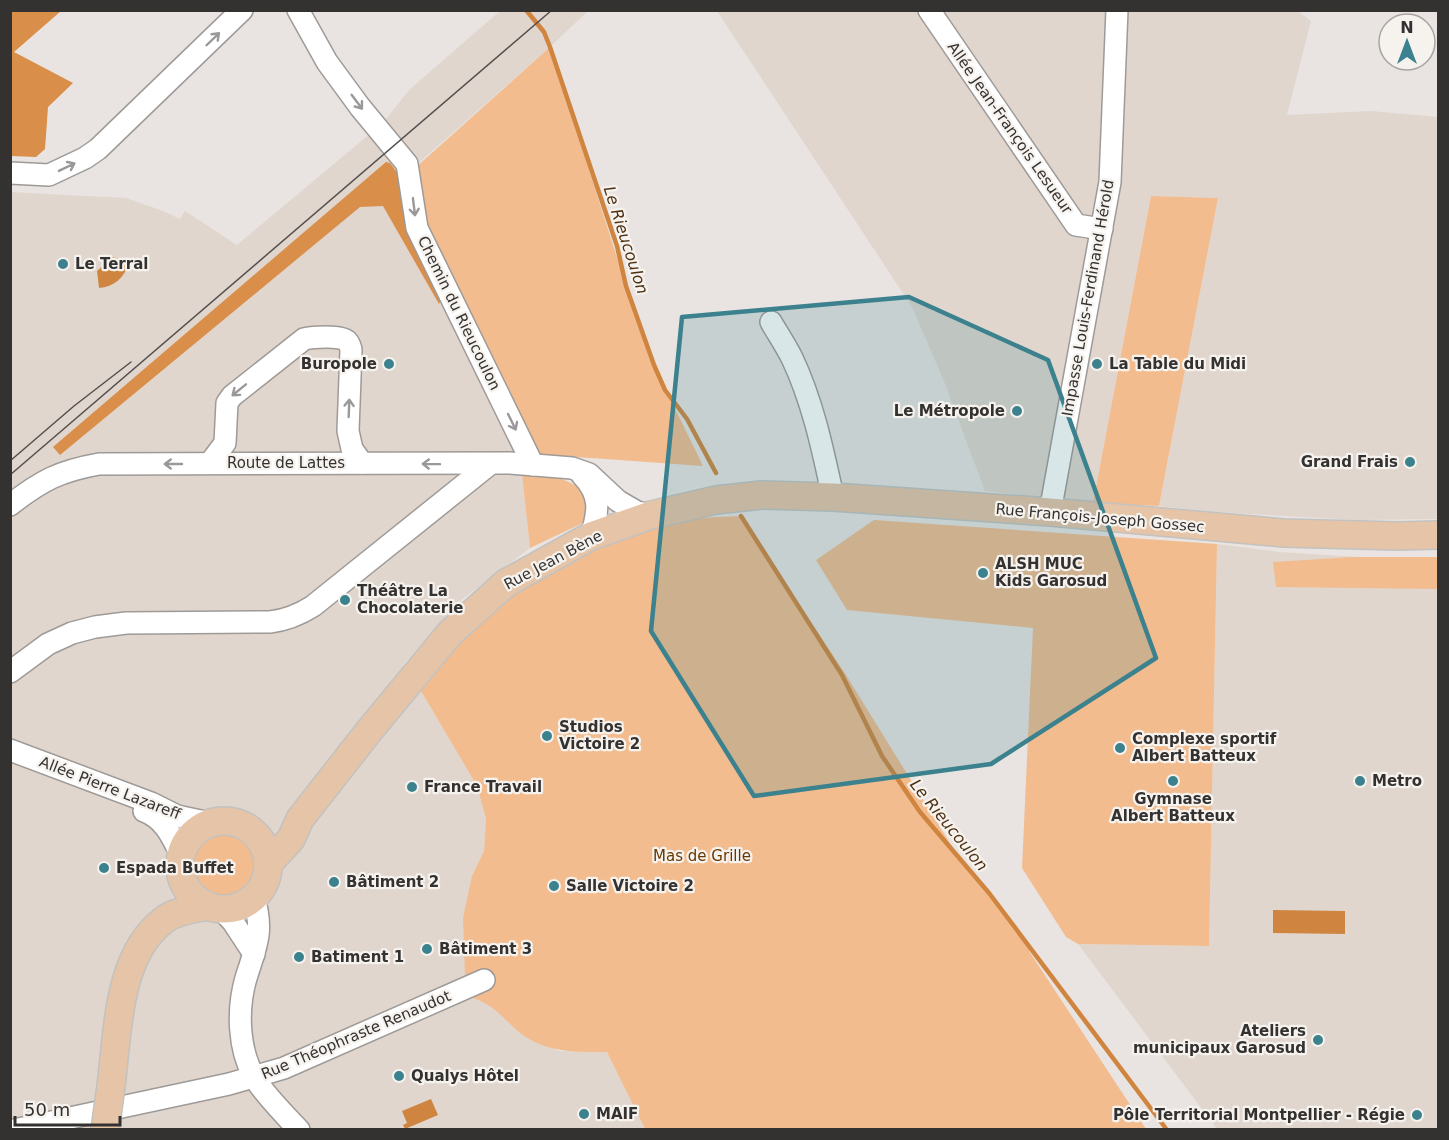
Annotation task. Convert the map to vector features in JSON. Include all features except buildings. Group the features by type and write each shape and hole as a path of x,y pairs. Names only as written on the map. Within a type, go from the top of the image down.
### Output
{"main road":[{"name":"Rue François-Joseph Gossec","path":"762,495 833,497 1050,512 1284,533 1438,535"},
{"name":"Rue Jean Bène","path":"268,864 291,839 300,819 369,731 450,633 506,583 591,536 651,515 716,500 762,495"},
{"path":"253,831 300,819"},
{"path":"105,1130 119,1020 129,970 139,949 150,932 166,918 214,907 238,907 254,897 265,882 268,864 266,849 253,831 233,821 210,823 197,830 187,841 166,918"},
{"path":"181,867 192,895 214,907"}],"street":[{"path":"10,173 49,176 98,149 242,10"},
{"name":"Chemin du Rieucoulon","path":"298,10 327,62 406,164 417,228 533,465"},
{"name":"Allée Jean-François Lesueur","path":"929,10 1076,225 1102,229"},
{"name":"Impasse Louis-Ferdinand Hérold","path":"1050,512 1110,183 1117,10"},
{"path":"771,322 792,357 804,385 833,497"},
{"path":"210,463 225,443 227,403 232,396 304,339 311,337 341,338 348,342 351,350 348,430 351,449 362,463"},
{"name":"Route de Lattes","path":"10,505 52,476 70,469 99,464 489,464 572,468 589,474 618,501 637,512 651,515"},
{"path":"10,672 48,644 72,633 95,627 126,623 270,622 286,620 299,615 489,464"},
{"path":"572,468 592,486 597,501 597,513 591,536"},
{"name":"Allée Pierre Lazareff","path":"10,750 123,798 158,818 170,833 181,867"},
{"name":"Allée Pierre Lazareff","path":"10,763 123,798 151,803 177,816 210,823"},
{"path":"254,897 259,914 259,940 241,997 240,1012 246,1056 254,1077 299,1130"},
{"path":"214,907 233,922 254,954"},
{"name":"Rue Théophraste Renaudot","path":"14,1130 254,1077 284,1068 484,980"}],"highlighted area":[{"path":"909,297 1048,360 1156,658 991,764 754,796 651,631 682,317"}],"shaded area":[{"path":"10,11 61,11 14,52 73,83 48,107 45,149 36,157 11,156"},
{"path":"500,11 588,11 413,168 382,124 410,89"},
{"path":"717,11 1298,11 1311,21 1287,115 1371,111 1438,117 1438,519 1356,520 1214,512 1159,506 1218,198 1151,196 1093,503 985,491 944,381 912,307"},
{"path":"372,132 397,164 384,187 523,453 522,474 530,548 460,601 403,665 477,786 486,819 484,851 472,876 473,998 486,1002 529,1039 560,1051 607,1052 645,1129 11,1129 10,192 126,198 180,219 185,211 237,245"},
{"path":"386,162 390,163 400,176 404,216 444,294 439,304 383,206 360,207 60,455 53,447"},
{"path":"113,257 129,263 127,268 114,284 99,288 97,271"},
{"path":"1217,544 1279,552 1438,562 1438,1129 1217,1129 1078,944 1209,946"},
{"path":"1273,910 1345,911 1345,934 1273,933"},
{"path":"431,1099 438,1115 405,1129 403,1125 407,1123 402,1111"}],"green space":[{"path":"550,47 626,286 654,365 703,466 535,454 422,226 414,169"},
{"path":"1151,196 1218,198 1159,506 1093,503"},
{"path":"522,474 562,479 581,488 585,504 585,522 530,548"},
{"name":"Mas de Grille","path":"741,516 846,675 959,858 1031,949 1029,951 1146,1129 645,1129 607,1052 567,1051 538,1044 522,1034 490,1006 473,998 465,976 463,918 472,876 484,851 486,819 477,786 421,691 459,644 485,618 507,600 555,568 607,543 660,525 690,519"},
{"name":"Complexe sportif Albert Batteux","path":"874,520 1217,544 1209,946 1078,944 1066,937 1022,868 1033,628 847,610 816,560"},
{"path":"1353,557 1438,557 1438,589 1276,587 1273,562"},
{"path":"224,831 237,834 248,841 255,852 258,865 255,878 248,889 237,896 224,899 211,896 200,889 193,878 190,865 193,852 200,841 211,834"}],"waterway":[{"name":"Le Rieucoulon","path":"526,10 544,32 550,47 617,246 626,286 654,365 665,390 687,419 716,473"},
{"name":"Le Rieucoulon","path":"741,516 842,675 882,756 920,812 989,893 1167,1130"}],"tram line":[{"path":"10,475 552,10"},
{"path":"10,461 74,406 131,362"}],"place":[{"name":"Le Terral","path":"63,264"},
{"name":"Buropole","path":"389,364"},
{"name":"La Table du Midi","path":"1097,364"},
{"name":"Le Métropole","path":"1017,411"},
{"name":"Grand Frais","path":"1410,462"},
{"name":"ALSH MUC Kids Garosud","path":"983,573"},
{"name":"Théâtre La Chocolaterie","path":"345,600"},
{"name":"Studios Victoire 2","path":"547,736"},
{"name":"Complexe sportif Albert Batteux","path":"1120,748"},
{"name":"Gymnase Albert Batteux","path":"1173,781"},
{"name":"Metro","path":"1360,781"},
{"name":"France Travail","path":"412,787"},
{"name":"Espada Buffet","path":"104,868"},
{"name":"Bâtiment 2","path":"334,882"},
{"name":"Salle Victoire 2","path":"554,886"},
{"name":"Bâtiment 3","path":"427,949"},
{"name":"Batiment 1","path":"299,957"},
{"name":"Ateliers municipaux Garosud","path":"1318,1040"},
{"name":"Qualys Hôtel","path":"399,1076"},
{"name":"MAIF","path":"584,1114"},
{"name":"Pôle Territorial Montpellier - Régie","path":"1417,1115"}]}
